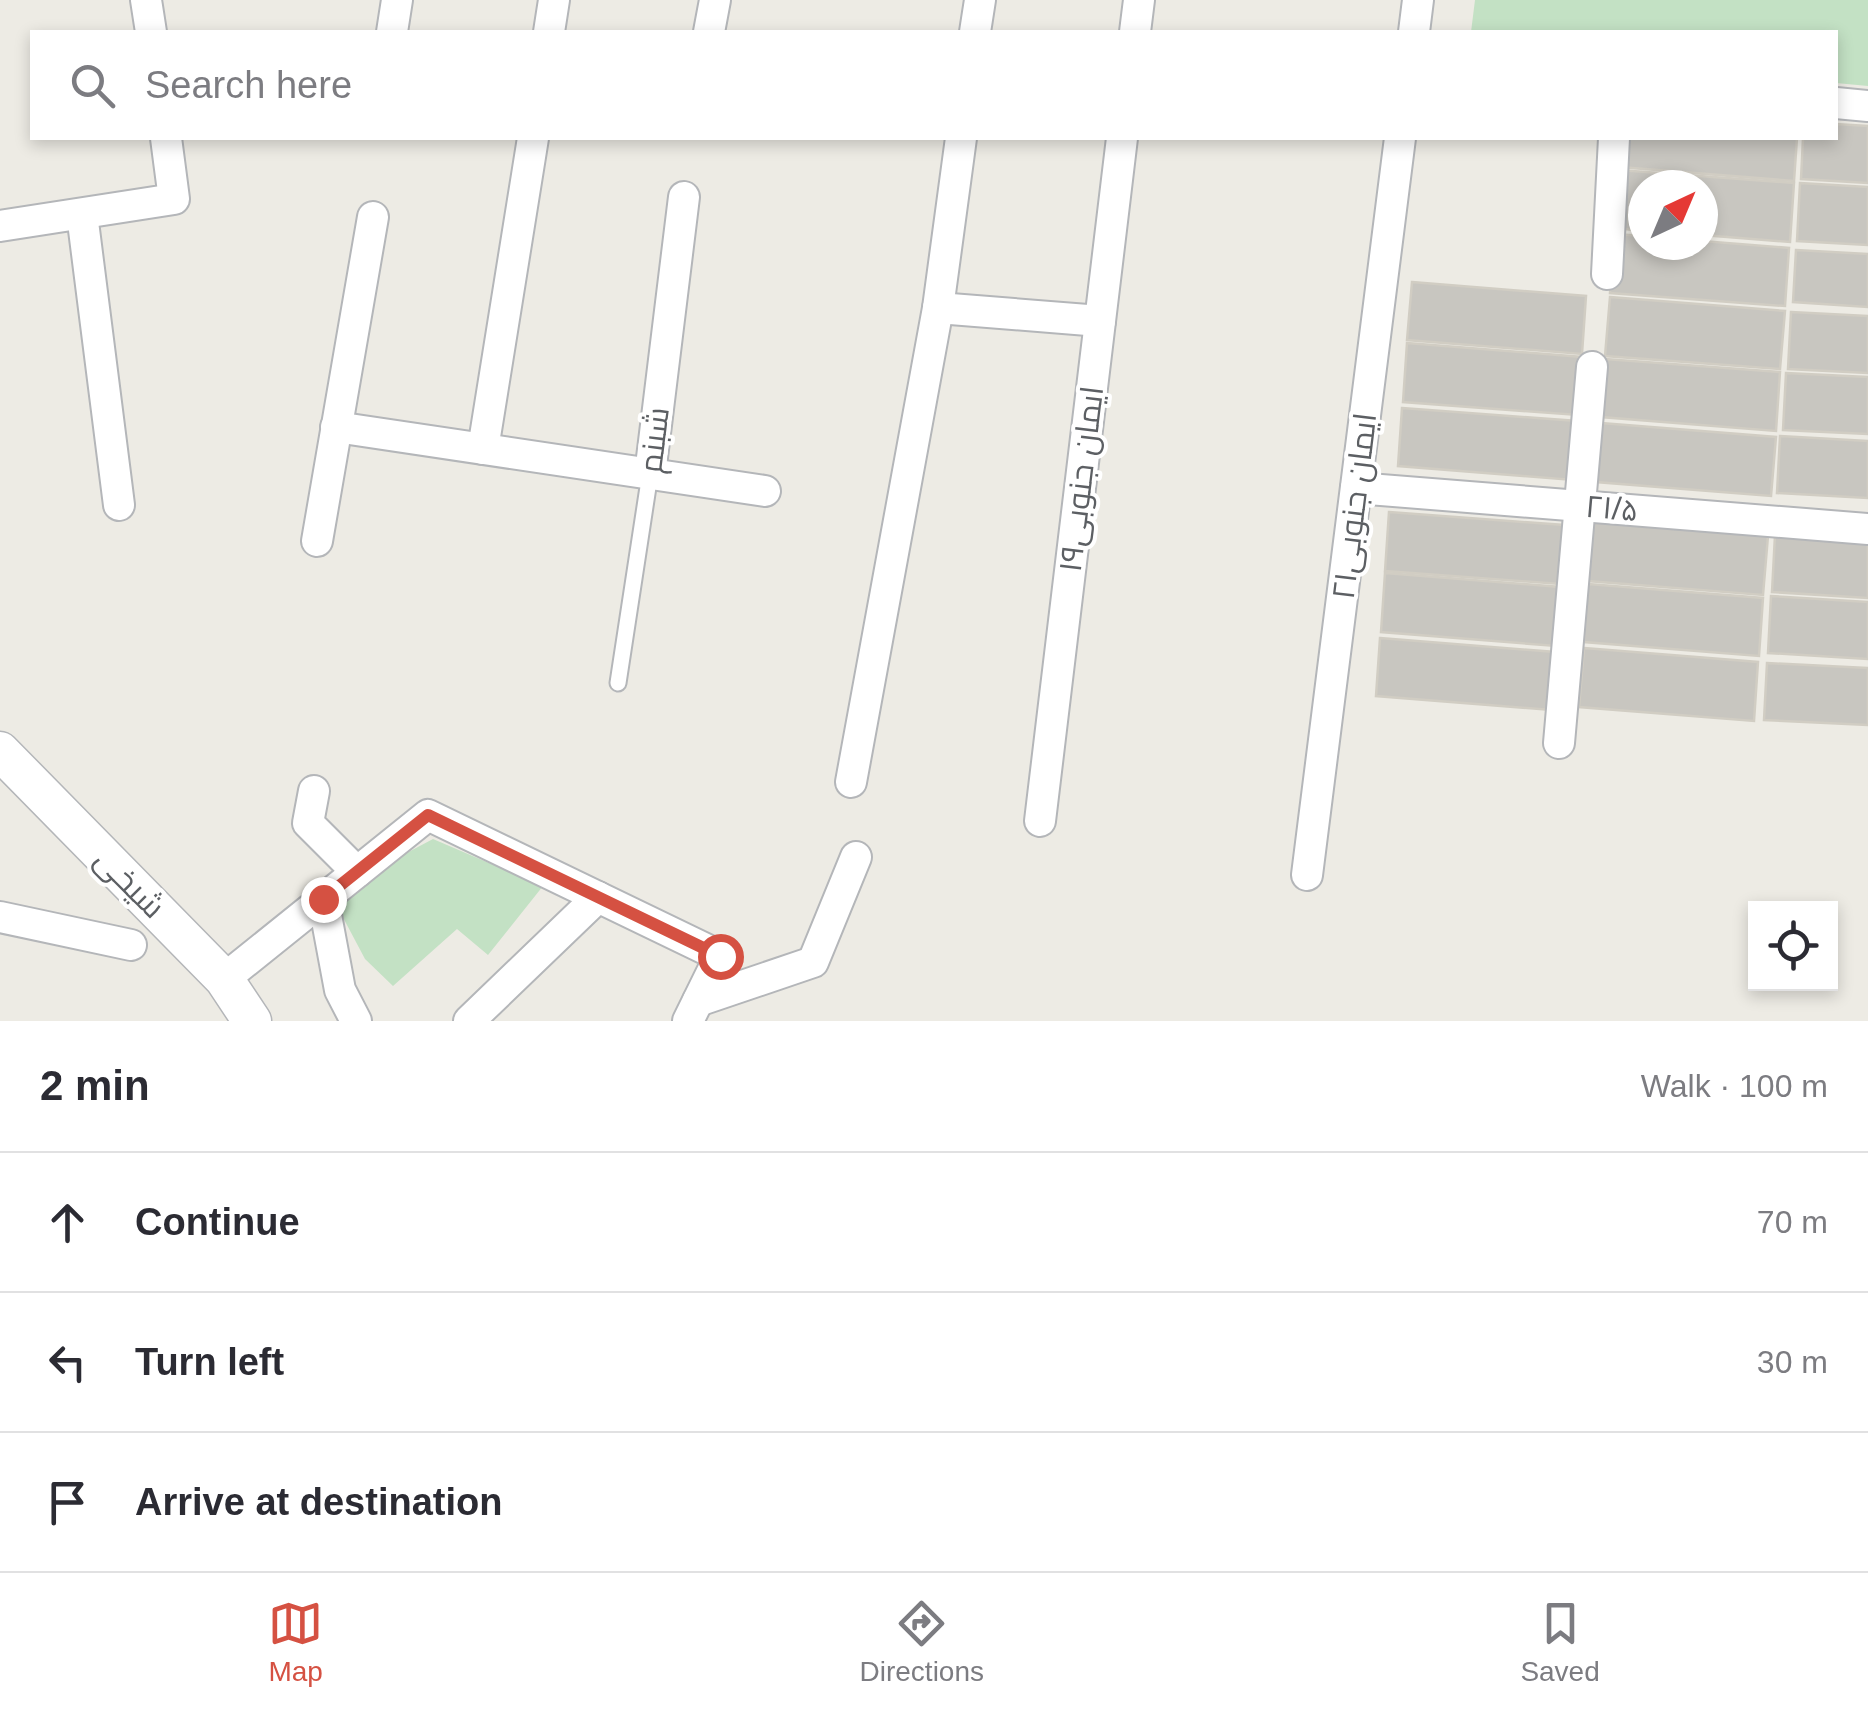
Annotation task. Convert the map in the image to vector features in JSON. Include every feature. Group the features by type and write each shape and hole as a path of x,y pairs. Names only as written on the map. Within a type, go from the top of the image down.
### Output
{"street":[{"path":"146,0 151,30"},
{"path":"392,30 398,0"},
{"path":"549,30 554,0"},
{"path":"709,30 715,0"},
{"path":"975,30 980,0"},
{"path":"1135,30 1139,0"},
{"path":"1414,30 1418,0"},
{"path":"1838,103 1868,106"},
{"path":"0,226 174,199 166,140"},
{"path":"483,449 533,140"},
{"path":"850,782 938,308 961,140"},
{"name":"ایمان جنوبی۱۹","path":"1040,821 1122,140"},
{"name":"ایمان جنوبی۲۱","path":"1307,875 1400,140"},
{"path":"1607,274 1614,140"},
{"name":"شبنم","path":"650,474 684,197"},
{"path":"82,214 119,504"},
{"path":"317,541 373,217"},
{"path":"938,308 1100,320"},
{"path":"1558,743 1592,367"},
{"path":"336,427 765,492"},
{"name":"۲۱/۵","path":"1356,488 1868,529"},
{"name":"شیخی","path":"0,751 224,979 252,1021"},
{"path":"314,791 308,822 357,872"},
{"path":"224,979 428,815 720,956 693,1011"},
{"path":"693,1011 813,962 856,857"},
{"path":"469,1021 598,896"},
{"path":"323,899 340,990 356,1021"},
{"path":"0,917 131,945"}],"lane":[{"name":"شبنم","path":"618,683 650,474"}],"green space":[{"path":"1475,0 1868,0 1868,86 1838,83 1838,30 1471,30"},
{"path":"433,839 543,886 488,955 457,929 393,986 365,959 338,908 399,857"}],"building":[{"path":"1838,124 1868,126 1868,183 1801,179 1803,140 1838,140"},
{"path":"1622,140 1797,140 1794,181 1718,175 1718,170 1620,167"},
{"path":"1619,170 1628,171 1628,229 1615,228"},
{"path":"1718,177 1794,183 1790,242 1718,236"},
{"path":"1800,183 1868,187 1868,245 1797,241"},
{"path":"1614,234 1628,235 1628,260 1718,260 1718,242 1789,248 1785,306 1610,293"},
{"path":"1796,250 1868,254 1868,307 1793,302"},
{"path":"1412,282 1586,296 1582,354 1407,340"},
{"path":"1610,297 1785,311 1780,369 1605,356"},
{"path":"1791,312 1868,316 1868,373 1788,369"},
{"path":"1407,343 1582,357 1578,415 1403,402"},
{"path":"1605,359 1780,372 1776,431 1601,417"},
{"path":"1786,373 1868,377 1868,434 1783,430"},
{"path":"1402,408 1577,421 1573,480 1398,466"},
{"path":"1601,423 1776,437 1771,496 1596,482"},
{"path":"1780,436 1868,441 1868,498 1777,493"},
{"path":"1389,512 1564,525 1560,584 1385,571"},
{"path":"1592,522 1768,536 1763,595 1588,581"},
{"path":"1775,535 1868,540 1868,598 1772,592"},
{"path":"1385,573 1560,587 1556,646 1381,632"},
{"path":"1588,584 1763,598 1759,656 1584,642"},
{"path":"1771,596 1868,602 1868,659 1768,653"},
{"path":"1380,638 1555,652 1551,710 1376,696"},
{"path":"1584,648 1758,662 1754,721 1579,707"},
{"path":"1767,663 1868,668 1868,725 1764,720"}],"route":[{"path":"323,899 428,815 720,956"}]}
